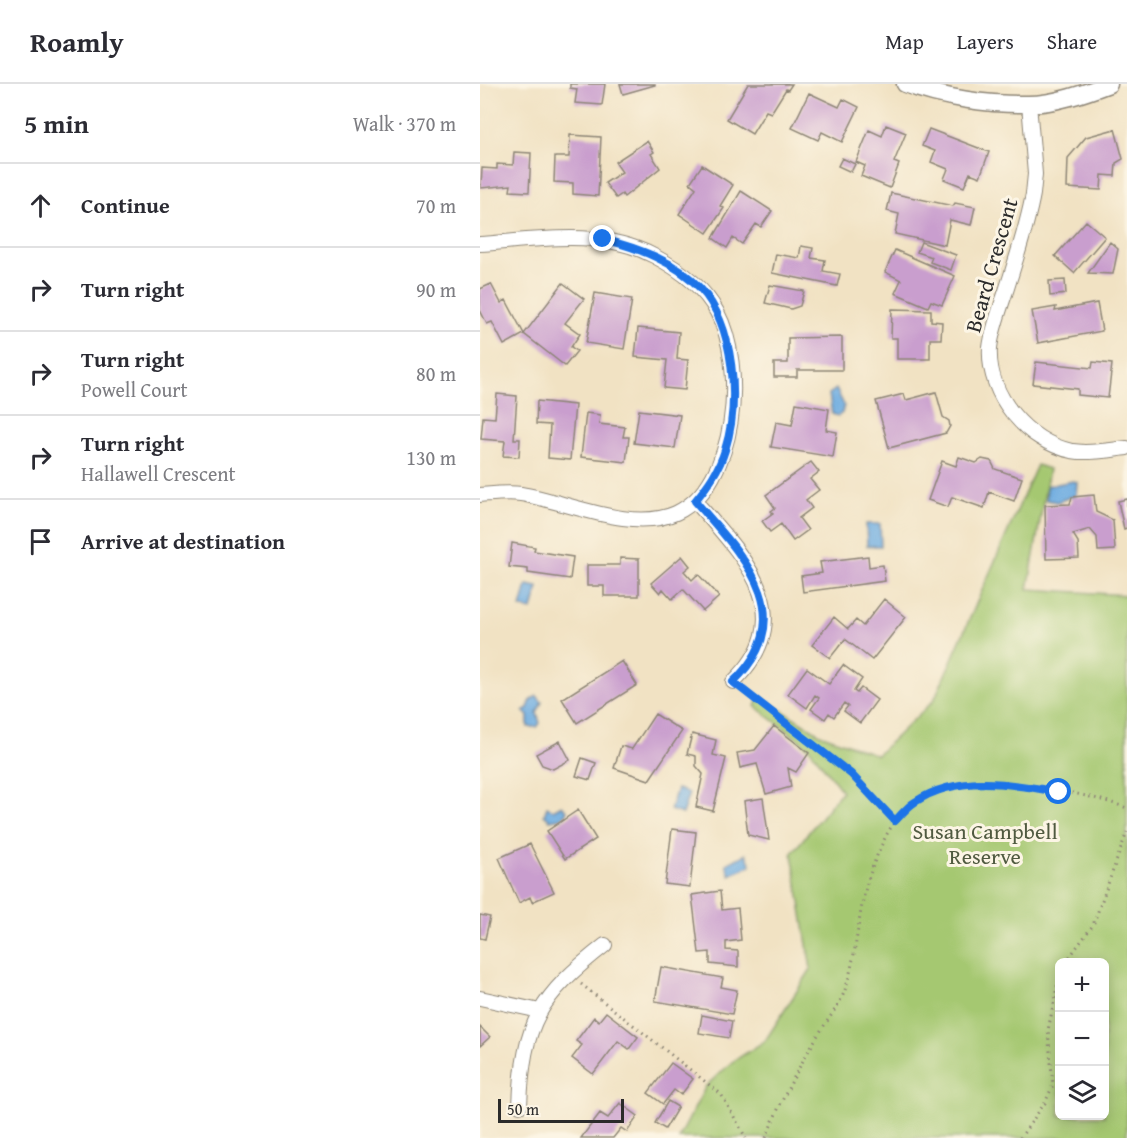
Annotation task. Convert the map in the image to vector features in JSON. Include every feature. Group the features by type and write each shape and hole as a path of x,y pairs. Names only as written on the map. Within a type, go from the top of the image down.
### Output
{"street":[{"path":"905,84 926,92 952,97 1029,104 1069,97 1109,84"},
{"name":"Beard Crescent","path":"1029,104 1035,174 1033,194 990,346 993,374 1005,403 1020,423 1040,438 1060,448 1075,451 1127,448"},
{"path":"480,244 603,239 653,255 678,270 700,288 717,312 729,340 732,389 725,449 708,485 695,501 676,513 643,519 621,517 519,493 480,495"},
{"path":"695,501 744,558 757,579 763,606 765,628 759,648 747,668 733,682"},
{"path":"520,1106 521,1066 531,1029 540,1011 548,996 567,975 605,945"},
{"path":"480,998 540,1011"}],"path":[{"path":"733,682 851,774 895,821"},
{"path":"766,1138 786,1091 844,993 856,950 860,907 870,875 881,846 895,821 914,802 939,790 977,783 1018,785 1127,808"},
{"path":"1070,958 1093,925 1127,832"},
{"path":"567,975 721,1094 746,1138"},
{"path":"1020,1138 1045,1103 1053,1085 1048,1030 1055,994"}],"green space":[{"name":"Susan Campbell Reserve","path":"1037,465 1049,469 1028,589 1127,595 1127,1138 679,1138 706,1086 732,1062 765,1041 811,969 792,853 842,791 810,749 755,706 761,697 820,734 877,755 934,700"}],"water":[{"path":"836,389 844,405 842,413 838,416 832,414 829,394"},
{"path":"1077,482 1076,495 1057,502 1046,500 1047,486"},
{"path":"866,524 880,524 881,546 867,546"},
{"path":"527,585 538,587 532,610 521,608"},
{"path":"537,696 542,702 537,713 540,723 537,727 528,727 528,716 523,711"},
{"path":"677,789 689,793 682,814 670,810"},
{"path":"562,805 567,811 562,818 550,820 544,815 547,807 553,810"},
{"path":"746,854 751,865 730,875 726,864"}],"building":[{"path":"570,84 605,84 602,105 575,103 577,89 570,88"},
{"path":"620,84 655,84 655,85 623,94"},
{"path":"748,84 792,84 788,90 786,89 771,113 766,111 752,134 727,119"},
{"path":"809,93 839,107 843,99 859,107 842,142 822,132 818,140 792,128"},
{"path":"886,125 906,133 894,162 899,164 890,188 861,176 865,166 856,162 869,130 882,136"},
{"path":"929,129 989,152 980,177 970,173 964,187 944,179 948,169 931,162 935,151 922,146"},
{"path":"1115,129 1123,159 1116,163 1115,176 1102,175 1101,190 1067,188 1068,158 1086,137"},
{"path":"570,135 601,137 598,196 573,194 573,183 554,182 555,157 569,157"},
{"path":"647,141 654,152 651,154 660,168 624,197 622,194 616,198 605,183 622,172 615,162"},
{"path":"514,152 531,153 529,192 510,191 511,185 481,188 482,168 497,169 497,164 513,165"},
{"path":"842,158 855,164 851,172 838,166"},
{"path":"702,165 733,185 720,206 724,208 707,233 679,214 696,188 690,183"},
{"path":"741,191 772,211 761,227 756,224 742,244 733,238 727,248 713,238"},
{"path":"891,193 953,206 955,203 975,207 971,225 950,220 945,245 895,234 899,214 887,211"},
{"path":"1086,221 1105,237 1074,273 1055,256"},
{"path":"921,242 956,255 951,270 930,262 932,257 917,252"},
{"path":"1110,242 1118,249 1113,274 1088,273"},
{"path":"801,246 813,248 811,258 825,260 823,271 840,274 837,286 772,273 776,254 799,258"},
{"path":"895,250 955,276 942,305 931,301 928,307 895,293 901,280 885,272"},
{"path":"1065,280 1066,294 1050,296 1049,281"},
{"path":"563,283 584,299 565,323 580,334 571,347 577,351 565,366 524,334"},
{"path":"491,284 501,303 506,300 524,334 504,345 492,322 487,324 480,310 480,289"},
{"path":"770,285 804,291 800,306 791,309 765,303"},
{"path":"595,293 632,299 624,349 586,343"},
{"path":"1097,303 1102,331 1038,343 1032,311 1056,307 1055,311"},
{"path":"892,309 931,310 931,321 942,322 941,339 930,339 930,359 897,359 897,338 891,338"},
{"path":"638,328 679,332 677,359 688,360 685,390 664,388 667,360 635,357"},
{"path":"842,337 842,370 797,370 797,377 774,377 774,363 788,363 788,338"},
{"path":"1036,362 1092,368 1093,362 1112,364 1108,398 1078,395 1078,389 1033,384"},
{"path":"936,392 943,417 949,421 950,426 946,433 889,448 876,401 904,394 906,400"},
{"path":"497,394 517,396 514,439 520,439 519,457 503,456 505,441 481,439 483,417 495,418"},
{"path":"537,401 575,405 570,460 548,458 550,425 536,424"},
{"path":"796,403 829,409 826,430 837,432 833,457 771,447 776,422 792,425"},
{"path":"639,410 680,415 675,448 634,443"},
{"path":"586,413 600,415 599,424 625,427 623,437 629,437 626,462 581,457"},
{"path":"959,457 976,463 982,459 991,461 995,469 1022,478 1014,501 989,492 984,508 952,497 948,507 928,500 942,461 956,466"},
{"path":"811,462 819,472 810,479 819,490 806,500 812,508 799,518 808,530 793,541 781,524 770,532 762,521 773,513 771,511 775,508 766,495"},
{"path":"1094,495 1096,512 1113,520 1115,550 1098,551 1097,537 1090,529 1073,534 1078,542 1079,558 1046,559 1045,505 1070,504 1072,497"},
{"path":"1127,499 1127,528 1124,529 1118,501"},
{"path":"512,543 535,547 534,551 573,557 570,579 528,573 528,569 509,567"},
{"path":"682,556 690,566 684,571 692,580 698,574 719,597 703,611 683,589 672,599 663,589 660,593 651,583"},
{"path":"868,556 869,567 883,565 885,581 803,592 801,576 822,573 820,562"},
{"path":"620,558 639,559 639,596 604,596 604,586 587,586 587,565 620,565"},
{"path":"884,599 906,617 872,660 845,639 830,658 812,645 834,617 848,629 856,620 863,626"},
{"path":"622,661 637,685 577,723 562,699"},
{"path":"843,665 862,679 854,691 857,693 861,688 877,700 860,723 844,711 848,706 844,703 834,717 829,713 825,719 811,709 819,698 815,695 807,708 788,694 807,668 829,684"},
{"path":"655,714 682,731 649,780 614,768 621,746 632,749"},
{"path":"774,726 809,753 796,772 788,768 791,787 766,794 757,764 740,768 737,753 755,750"},
{"path":"692,734 716,740 713,755 726,758 713,811 696,807 703,774 696,766 696,756 687,754"},
{"path":"560,741 570,760 553,769 542,765 536,754"},
{"path":"582,758 596,763 590,780 576,776"},
{"path":"763,798 769,840 748,835 744,801"},
{"path":"578,810 596,839 565,859 547,831"},
{"path":"672,829 696,832 690,887 665,884"},
{"path":"530,844 554,892 532,902 530,897 519,903 499,858"},
{"path":"720,891 722,910 738,908 741,940 726,942 726,950 738,951 738,967 710,964 710,952 699,953 692,895"},
{"path":"480,915 490,917 485,939 480,938"},
{"path":"661,967 723,978 721,987 737,990 732,1014 655,1001"},
{"path":"606,1012 638,1037 629,1049 618,1041 593,1074 572,1058 582,1045 576,1041 594,1017 599,1021"},
{"path":"702,1015 732,1021 729,1038 699,1033"},
{"path":"480,1027 490,1037 480,1046"},
{"path":"671,1063 693,1079 681,1095 674,1090 663,1104 648,1093"},
{"path":"668,1101 678,1107 665,1129 655,1123"},
{"path":"620,1103 638,1116 627,1132 621,1128 613,1138 581,1138 600,1113 608,1118"}],"route":[{"path":"603,239 632,246 678,270 700,288 717,312 729,340 732,389 725,449 708,485 695,501 744,558 757,579 763,606 765,628 759,648 747,668 733,682 851,774 895,821 914,802 939,790 977,783 1008,783 1059,792"}]}
